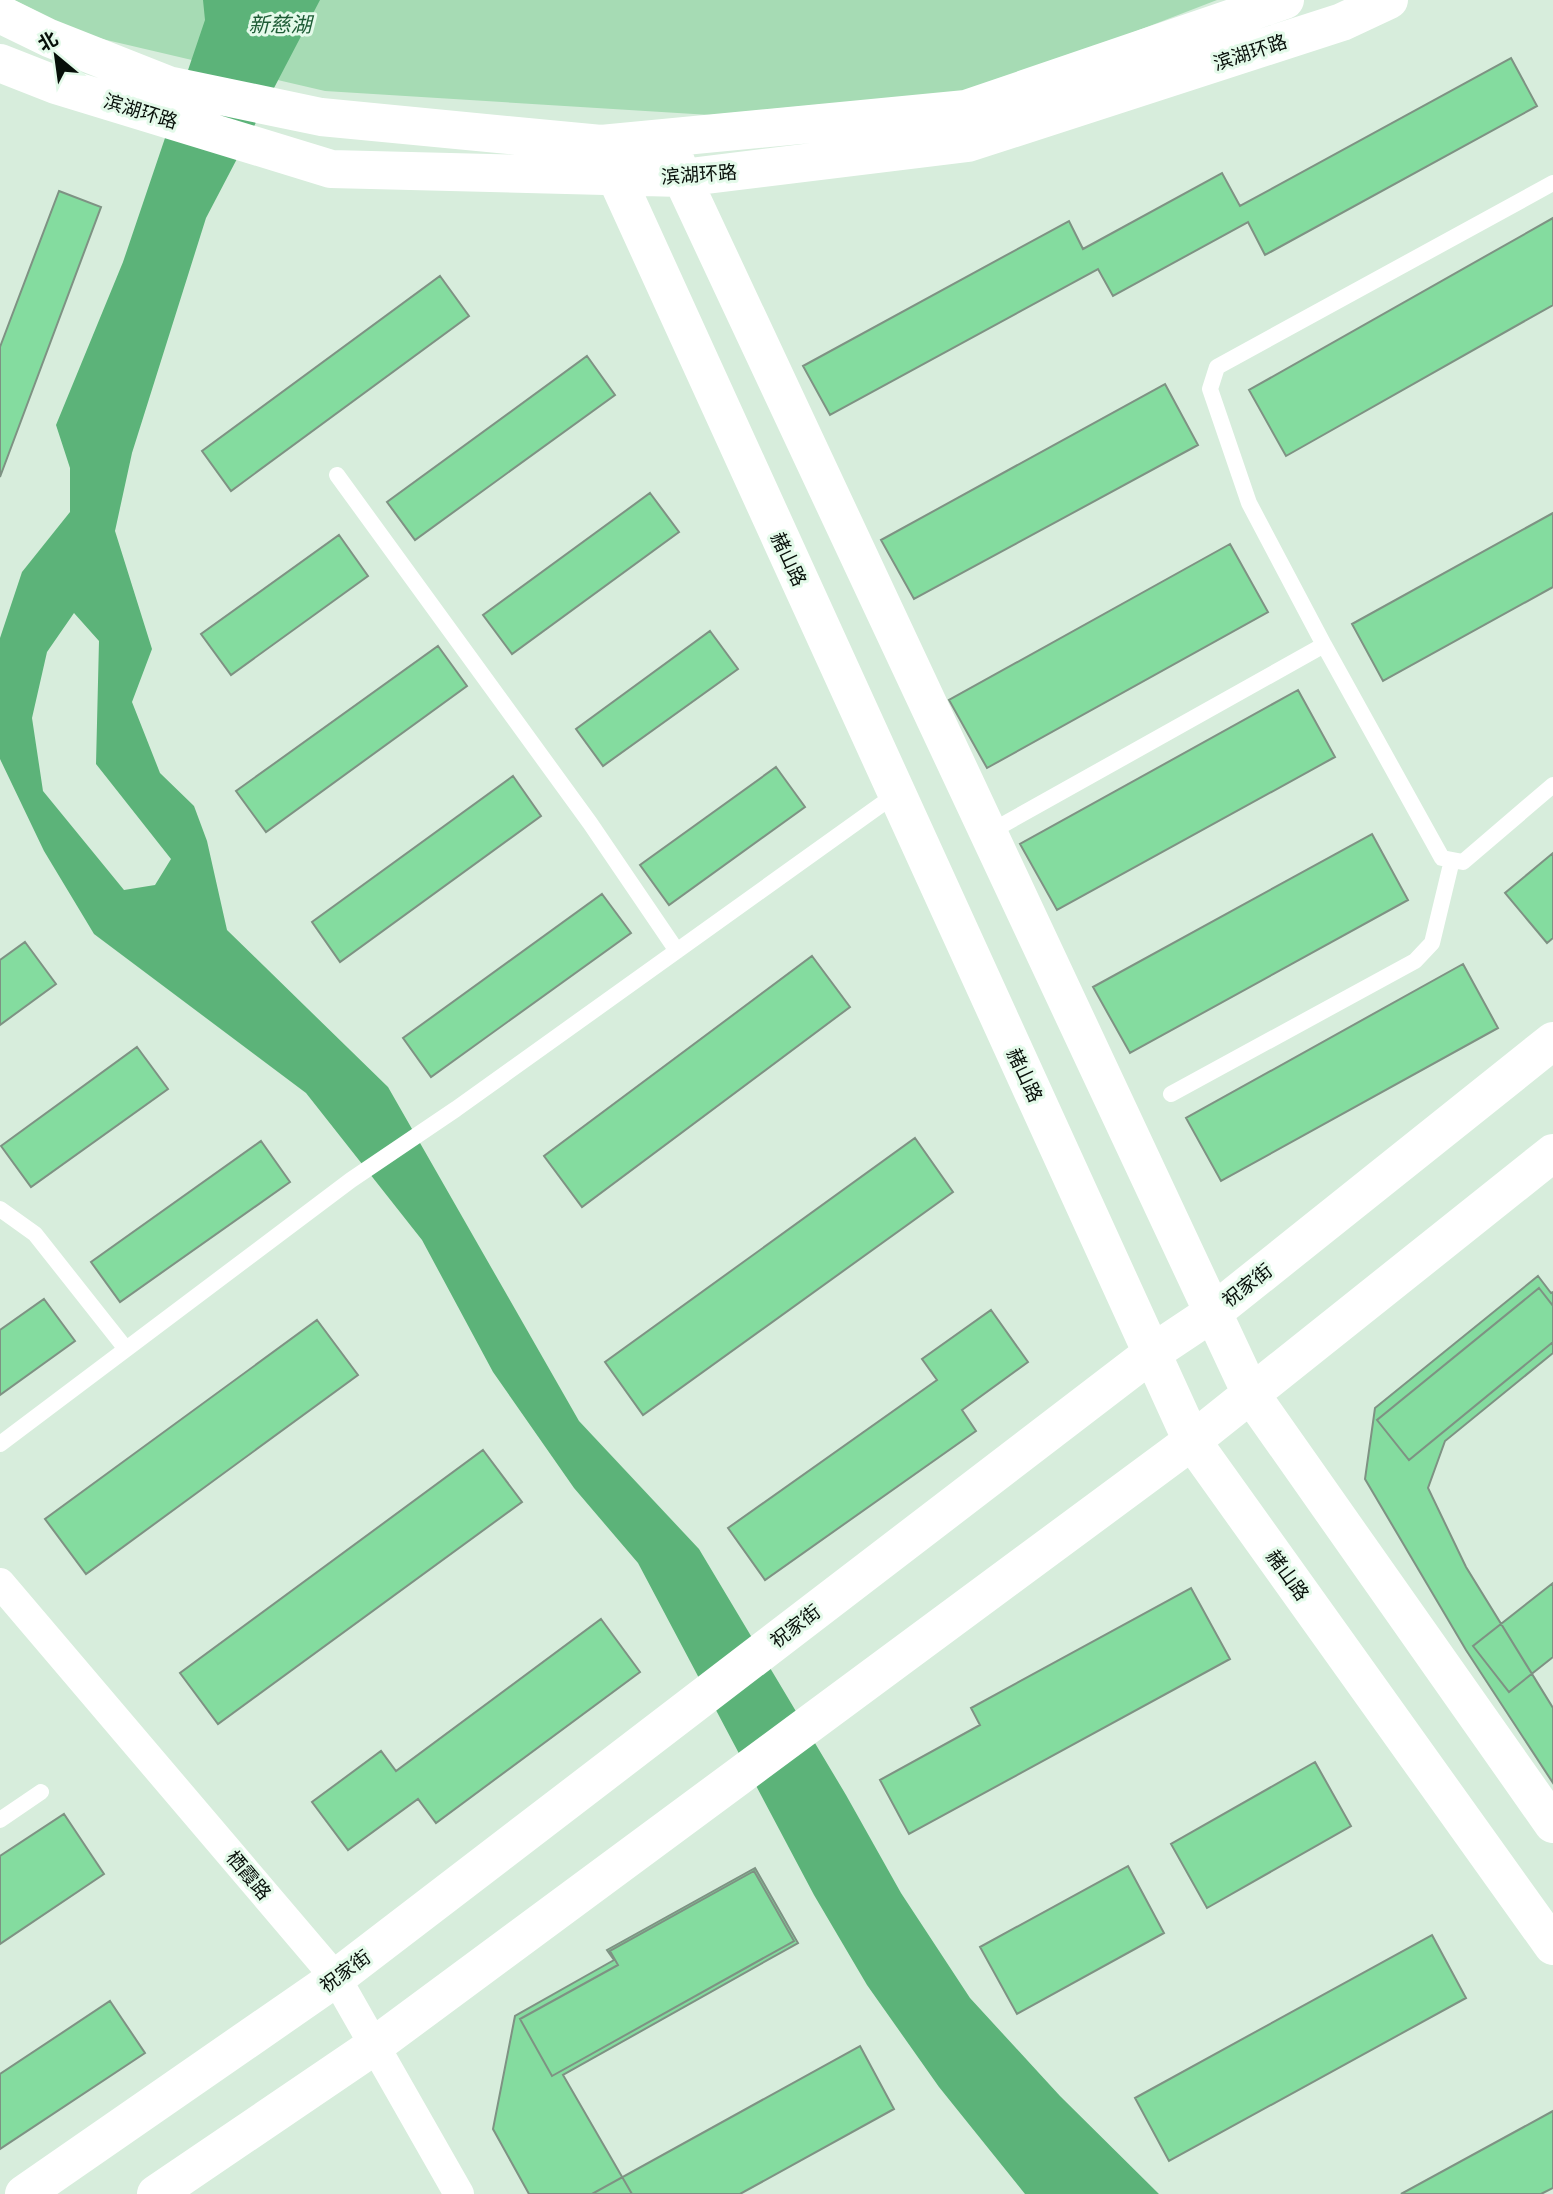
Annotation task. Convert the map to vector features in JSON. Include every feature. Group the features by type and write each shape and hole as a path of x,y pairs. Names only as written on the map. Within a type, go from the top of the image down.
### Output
{"street":[{"name":"滨湖环路","path":"0,63 56,85 331,169 607,160 668,140 966,110 1285,0"},
{"name":"滨湖环路","path":"0,14 49,38 181,88 321,117 607,160 682,178 968,143 1342,22 1389,0"},
{"path":"668,140 682,178 1215,1311 1252,1396 1553,1824"},
{"name":"赭山路","path":"607,160 1192,1441 1553,1946"},
{"name":"祝家街","path":"24,2194 336,1978 1152,1353 1215,1311 1553,1041"},
{"path":"156,2194 374,2046 1192,1441 1252,1396 1553,1153"},
{"name":"栖霞路","path":"0,1583 336,1978 459,2194"}],"lane":[{"path":"1553,183 1217,367 1210,389 1249,503 1442,858 1463,862 1553,785"},
{"path":"337,475 590,823 677,951"},
{"path":"990,832 1324,645"},
{"path":"0,1444 351,1180 456,1109 896,793"},
{"path":"1171,1094 1415,961 1432,943 1452,860"},
{"path":"0,1209 35,1234 126,1349"},
{"path":"0,1820 41,1793"}],"shaded area":[{"path":"14,0 1217,0 986,89 710,115 325,91 81,34"}],"water":[{"name":"新慈湖","path":"203,0 320,0 206,218 132,453 115,531 152,649 132,702 160,773 194,806 207,841 227,930 388,1087 579,1421 699,1549 846,1795 901,1893 970,1998 1060,2096 1159,2194 1025,2194 939,2087 867,1985 814,1895 638,1563 574,1488 493,1372 422,1240 306,1093 94,934 44,851 0,759 0,638 22,572 70,512 70,468 56,425 123,262 205,20","holes":["74,613 99,641 96,764 171,859 155,885 124,890 43,791 32,718 47,652"]}],"building":[{"path":"1511,58 1537,106 1265,255 1248,222 1113,296 1098,269 830,415 803,366 1069,221 1083,249 1222,173 1240,206"},
{"path":"59,191 101,207 0,477 0,347"},
{"path":"1553,218 1553,305 1286,456 1249,390"},
{"path":"440,276 469,316 231,491 202,451"},
{"path":"587,356 615,395 415,540 387,502"},
{"path":"1165,384 1198,445 914,599 881,540"},
{"path":"650,493 679,532 512,654 483,615"},
{"path":"1553,513 1553,587 1383,681 1352,624"},
{"path":"339,535 368,576 231,675 201,634"},
{"path":"1230,544 1268,612 987,768 949,700"},
{"path":"710,631 738,669 603,766 576,729"},
{"path":"438,646 467,686 266,832 236,791"},
{"path":"1298,690 1335,757 1057,910 1020,844"},
{"path":"776,767 805,807 669,905 640,865"},
{"path":"513,776 541,816 340,962 312,922"},
{"path":"1372,834 1408,900 1130,1053 1093,987"},
{"path":"1553,853 1553,938 1547,943 1505,893"},
{"path":"602,894 631,933 431,1077 403,1038"},
{"path":"25,942 56,984 0,1025 0,960"},
{"path":"812,956 850,1007 582,1207 544,1156"},
{"path":"1463,964 1498,1028 1221,1181 1186,1118"},
{"path":"137,1047 168,1089 31,1187 1,1146"},
{"path":"915,1138 953,1192 643,1415 605,1362"},
{"path":"261,1141 290,1182 120,1302 91,1262"},
{"path":"1538,1276 1551,1293 1553,1292 1553,1353 1445,1441 1428,1488 1466,1567 1553,1708 1553,1783 1466,1650 1365,1479 1375,1408"},
{"path":"1539,1288 1553,1306 1553,1342 1409,1460 1377,1420"},
{"path":"44,1299 75,1341 0,1395 0,1330"},
{"path":"991,1310 1028,1362 962,1410 976,1431 765,1580 728,1528 937,1380 922,1359"},
{"path":"317,1320 358,1375 86,1574 45,1519"},
{"path":"483,1450 522,1502 218,1724 180,1673"},
{"path":"1553,1583 1553,1657 1509,1692 1473,1646"},
{"path":"1191,1588 1230,1659 909,1834 880,1780 980,1725 971,1708"},
{"path":"601,1619 640,1672 436,1823 418,1799 348,1850 312,1802 381,1751 396,1771"},
{"path":"1315,1762 1351,1826 1207,1908 1171,1844"},
{"path":"64,1814 104,1874 0,1944 0,1856"},
{"path":"1128,1866 1164,1933 1017,2014 980,1947"},
{"path":"755,1868 798,1943 563,2075 632,2194 529,2194 493,2129 515,2016 614,1960 607,1950"},
{"path":"754,1871 794,1941 552,2076 520,2019 618,1965 610,1951"},
{"path":"1432,1935 1466,1998 1169,2161 1135,2098"},
{"path":"110,2001 145,2053 0,2149 0,2074"},
{"path":"860,2046 894,2109 740,2194 592,2194"},
{"path":"1553,2111 1553,2188 1541,2194 1401,2194"}]}
